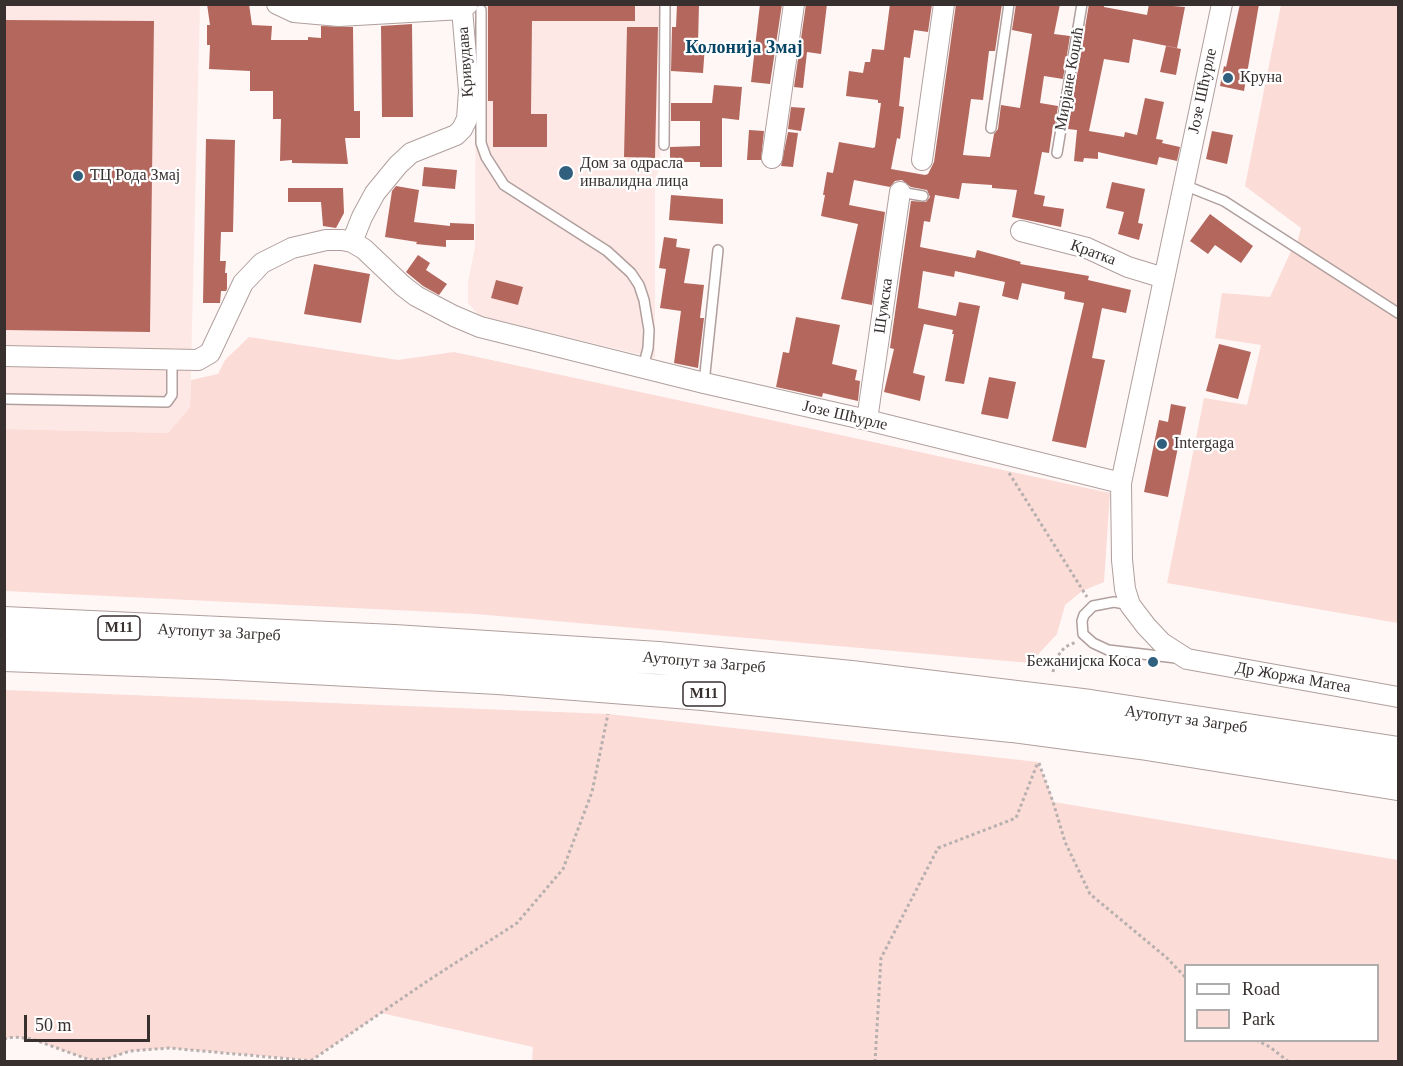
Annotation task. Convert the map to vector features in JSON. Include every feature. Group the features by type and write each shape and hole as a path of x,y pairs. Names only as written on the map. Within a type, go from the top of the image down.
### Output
{"highway":[{"name":"Аутопут за Загреб","path":"4,623 394,641 669,659 1068,703 1398,753"},
{"name":"Аутопут за Загреб","path":"4,655 218,663 498,678 703,694 1012,726 1147,744 1398,784"}],"street":[{"path":"277,4 294,12 339,16 470,8"},
{"path":"772,158 794,4"},
{"path":"922,160 944,4"},
{"name":"Јозе Шћурле","path":"352,242 370,255 403,286 431,305 480,327 1121,483 1222,4"},
{"name":"Кривудава","path":"352,242 375,193 398,165 411,153 443,142 462,129 467,119 469,91 470,8"},
{"name":"Шумска","path":"867,420 900,192"},
{"name":"Кратка","path":"1021,231 1087,248 1128,267 1164,278"},
{"path":"4,356 198,360 210,353 243,283 262,263 281,252 316,242 327,240 352,242"},
{"path":"1121,483 1122,560 1125,589 1130,605 1162,643 1187,659"},
{"name":"Др Жоржа Матеа","path":"1187,659 1398,697"}],"lane":[{"path":"664,145 665,4"},
{"path":"991,128 1010,4"},
{"name":"Мирјане Коџић","path":"1057,153 1082,4"},
{"path":"470,8 481,143 486,157 504,185 607,251 632,273 644,300 649,330 648,348 643,368"},
{"path":"1184,185 1224,201 1398,313"},
{"path":"900,192 923,196"},
{"path":"704,383 718,250"},
{"path":"4,399 167,402 172,395 171,360"},
{"path":"1130,605 1106,602 1093,606 1084,615 1082,621 1086,637 1093,644 1108,650 1187,659"}],"path":[{"path":"996,452 1093,606"},
{"path":"1053,672 1056,658 1065,647 1086,637"},
{"path":"305,1062 312,1060 517,923 563,869 592,792 608,714"},
{"path":"875,1062 881,958 938,848 1017,818 1038,762 1065,842 1090,894 1167,958 1184,977"},
{"path":"4,1040 14,1037 32,1039 90,1060 106,1059 130,1051 169,1048 324,1062"},
{"path":"1258,1042 1270,1047 1289,1062"}],"shaded area":[{"name":"ТЦ Рода Змај","path":"5,5 200,5 190,407 168,433 5,429"},
{"name":"Дом за одрасла инвалидна лица","path":"477,5 661,5 660,165 655,181 655,358 479,316 468,303 468,282 475,247"}],"green space":[{"path":"1281,5 1398,5 1398,308 1297,243 1301,228 1245,186"},
{"path":"1292,249 1398,315 1398,623 1167,583 1204,398 1247,405 1261,345 1215,338 1222,293 1270,297"},
{"path":"249,337 398,360 454,352 1110,493 1104,582 1082,591 1065,605 1057,634 1030,663 476,614 5,591 5,429 168,433 190,407 191,380 218,374 225,360"},
{"path":"5,690 608,714 1038,762 1054,802 1398,860 1398,1061 532,1062 533,1047 381,1013 312,1060 169,1048 130,1051 106,1059 90,1060 32,1039 14,1037 5,1039"}],"building":[{"path":"207,4 249,4 252,25 272,26 271,40 321,38 321,26 353,27 354,111 360,111 360,138 345,138 348,164 280,161 281,119 273,119 273,91 250,91 250,71 209,69 210,45 207,45 207,25 210,25"},
{"path":"488,4 635,4 635,21 532,21 531,114 547,114 547,147 493,147 493,101 488,101"},
{"path":"677,4 699,4 698,44 705,45 703,73 671,71 672,27 676,27"},
{"path":"760,4 782,4 770,84 751,82"},
{"path":"806,4 827,4 821,54 807,52 803,88 794,87"},
{"path":"890,4 932,4 928,32 914,30 910,58 904,57 899,106 904,107 900,139 897,138 891,169 925,175 928,174 934,162 956,4 1002,4 995,51 989,51 983,100 971,99 963,155 990,157 994,134 998,129 1001,105 1020,108 1032,34 1012,30 1016,4 1060,4 1054,34 1070,36 1063,79 1044,76 1040,103 1058,106 1049,153 1042,152 1034,194 1045,196 1043,206 1064,209 1061,227 1012,217 1017,190 992,188 992,185 962,183 959,199 935,195 930,222 924,221 920,247 975,258 977,250 1021,262 1020,264 1089,276 1088,280 1131,290 1126,313 1102,308 1092,358 1105,360 1086,448 1052,441 1084,303 1064,299 1065,292 1022,283 1018,300 1002,296 1005,282 955,271 954,277 923,271 918,308 956,316 959,302 980,306 964,384 945,381 953,330 924,324 913,373 925,376 920,401 884,392 894,349 890,348 911,201 926,202 930,197 927,190 911,187 902,180 895,181 890,187 854,180 849,205 885,212 872,305 841,299 858,224 821,216 825,195 823,195 827,172 833,173 839,142 875,147 881,103 878,103 878,100 846,96 849,71 863,73 865,62 870,62 872,49 884,50"},
{"path":"1089,4 1104,4 1104,7 1147,15 1149,4 1185,7 1177,48 1133,39 1129,63 1104,59 1089,131 1124,137 1125,132 1137,135 1145,98 1164,102 1156,139 1163,140 1162,143 1180,147 1177,161 1159,157 1157,165 1098,152 1098,159 1084,158 1083,162 1074,161 1077,130 1068,129"},
{"path":"1240,4 1259,4 1244,91 1220,86"},
{"name":"ТЦ Рода Змај","path":"4,20 154,21 150,332 4,330"},
{"path":"412,24 413,117 382,117 381,26"},
{"path":"627,27 658,27 655,158 624,157"},
{"path":"1166,46 1181,49 1176,75 1160,72"},
{"path":"714,85 742,87 739,120 722,118 722,167 700,167 700,162 670,162 670,147 700,146 700,121 671,121 671,103 712,103"},
{"path":"791,107 805,108 801,131 788,129"},
{"path":"749,130 764,131 761,160 747,160"},
{"path":"1212,131 1233,135 1227,164 1206,159"},
{"path":"788,132 798,133 793,167 781,166"},
{"path":"206,139 235,140 233,232 221,232 220,261 226,261 227,289 221,291 220,303 203,303"},
{"path":"424,167 457,170 455,189 422,186"},
{"path":"1112,182 1145,189 1138,223 1143,224 1139,240 1118,234 1124,212 1106,208"},
{"path":"396,186 419,190 414,222 450,226 450,223 474,224 474,240 446,240 446,247 416,244 417,242 385,237 392,191"},
{"path":"288,188 343,188 344,213 336,228 323,226 321,202 288,202"},
{"path":"671,195 723,199 723,224 669,220"},
{"path":"1210,214 1253,246 1241,263 1215,245 1208,254 1190,241"},
{"path":"664,237 677,239 676,247 690,249 684,283 704,285 700,318 704,318 698,368 674,363 681,311 660,308 666,269 659,268"},
{"path":"418,255 430,263 426,270 447,284 439,295 406,272"},
{"path":"314,264 370,274 361,323 304,314"},
{"path":"496,280 523,287 518,305 491,298"},
{"path":"796,317 840,325 832,364 857,370 855,380 860,381 858,401 823,393 822,397 776,387 783,352 789,353"},
{"path":"1219,344 1251,352 1238,399 1206,391"},
{"path":"989,377 1016,382 1008,419 981,414"},
{"path":"1171,404 1186,407 1168,497 1144,492 1159,420 1168,422"}],"place":[{"name":"Круна","path":"1228,78"},
{"name":"Дом за одрасла инвалидна лица","path":"566,173"},
{"name":"ТЦ Рода Змај","path":"78,176"},
{"name":"Intergaga","path":"1162,444"},
{"name":"Бежанијска Коса","path":"1153,662"}],"district":[{"name":"Колонија Змај","path":"744,48"}]}
